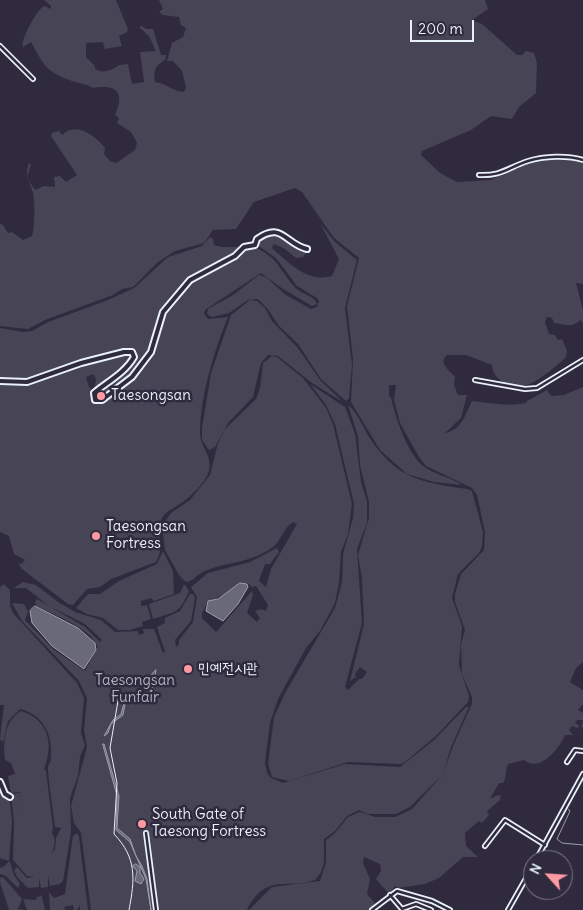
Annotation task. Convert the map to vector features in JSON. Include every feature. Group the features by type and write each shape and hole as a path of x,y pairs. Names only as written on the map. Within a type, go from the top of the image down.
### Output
{"street":[{"path":"0,46 33,79"},
{"path":"478,175 498,175 529,161 568,157 583,160"},
{"path":"0,381 27,382 81,364 124,352 132,352 134,357 130,362 115,378 94,393 92,397 95,400 102,400 128,381 143,363 154,344 163,312 198,274 235,256 244,247 255,245 257,239 274,231 297,246 307,249"},
{"path":"475,380 526,389 537,388 583,360"},
{"path":"567,762 575,750 583,751"},
{"path":"542,850 583,774"},
{"path":"0,782 5,794 10,796"},
{"path":"485,846 505,820 545,845"},
{"path":"146,833 156,910"},
{"path":"508,910 523,884"},
{"path":"372,910 390,895 399,891 450,910"},
{"path":"390,895 402,909 416,904 431,910"}],"green space":[{"path":"44,0 116,0 128,29 127,32 119,36 122,46 105,49 103,42 86,43 86,57 95,66 95,69 102,71 128,64 132,84 144,82 140,52 156,51 149,36 139,27 153,29 161,55 166,55 165,60 156,69 154,75 155,82 180,92 184,92 186,87 182,71 173,61 167,61 172,43 183,37 186,28 181,25 179,17 163,15 159,12 163,9 159,0 485,0 488,9 472,20 482,24 517,55 522,55 526,51 534,53 537,63 536,93 519,107 512,119 491,116 471,130 422,151 421,155 440,173 457,182 491,180 526,164 560,158 583,162 583,284 576,283 583,310 583,323 580,320 571,325 565,325 554,323 552,318 547,317 545,322 549,334 555,335 558,340 562,339 567,351 566,357 536,381 519,386 506,384 496,377 492,365 466,355 447,355 444,361 445,366 455,377 454,385 458,395 467,395 461,418 445,433 459,425 472,401 512,405 526,403 547,390 551,396 564,395 583,387 583,662 576,668 570,682 583,690 583,704 578,710 583,713 583,720 577,720 575,723 580,726 577,728 572,726 569,730 573,735 565,735 558,747 548,758 536,764 524,760 508,764 503,783 499,783 490,799 498,795 501,796 500,800 487,811 489,815 482,823 479,821 465,833 466,846 478,857 463,857 439,878 425,884 398,888 395,886 389,894 376,879 381,871 380,864 364,857 363,863 370,879 367,894 375,903 370,910 249,910 272,887 320,881 326,862 326,840 335,833 348,817 360,812 375,817 395,817 412,809 443,774 472,704 472,697 462,674 461,644 465,630 455,602 455,594 461,574 484,550 485,532 477,495 472,488 426,466 419,457 400,423 394,400 396,385 389,385 389,396 403,435 412,453 423,466 462,485 434,482 407,474 380,450 351,402 353,359 347,306 359,258 334,238 302,192 295,188 254,202 236,229 213,230 204,243 175,251 158,262 133,287 122,289 113,295 45,320 28,329 0,326 0,224 3,225 8,233 12,232 23,240 32,236 34,202 29,181 35,190 44,186 55,187 54,177 60,176 66,182 77,175 51,136 52,133 59,131 62,135 74,129 85,132 101,143 105,148 104,154 110,161 116,163 135,150 137,143 131,132 117,123 119,118 115,115 119,95 117,91 108,87 93,88 58,75 47,68 31,42 23,47 26,32 37,13 44,6 51,9 51,6"},
{"path":"29,163 31,164 28,176 27,171"},
{"path":"320,223 334,241 357,260 345,308 352,365 349,398 346,401 321,379 298,344 279,326 267,308 258,299 248,300 229,313 212,317 207,314 208,309 233,295 259,275 266,277 286,295 311,309 317,307 319,301 317,298 297,286 276,258 257,245 262,237 276,233 295,247 307,252 303,257 296,258 285,249 274,244 272,248 292,265 314,277 332,276 339,259"},
{"path":"210,237 213,239 214,245 242,247 231,256 189,280 162,311 150,351 134,374 100,400 97,400 95,393 116,378 135,355 127,350 24,382 0,380 0,328 23,332 32,331 48,322 108,300 134,288 168,257 202,246"},
{"path":"255,247 271,257 292,284 298,290 314,299 317,304 312,306 261,273 205,310 204,314 208,319 228,317 209,373 201,417 200,437 210,462 208,474 192,494 162,518 160,523 160,551 156,562 111,579 100,587 87,589 73,605 68,604 22,569 18,563 22,564 25,560 14,554 9,536 0,532 0,383 18,385 35,382 78,366 129,352 132,356 126,365 105,384 95,386 96,379 93,374 86,377 89,387 94,391 92,401 98,403 107,399 132,378 152,352 162,316 192,280 244,249"},
{"path":"250,300 257,301 265,308 272,321 298,348 320,380 343,402 312,383 278,356 268,355 261,363 253,397 228,423 215,447 209,450 202,440 202,428 211,373 231,315"},
{"name":"Taesongsan Funfair","path":"272,356 277,357 303,378 326,408 333,424 352,504 348,534 341,552 339,583 335,603 320,631 306,648 278,699 270,723 265,763 267,773 271,778 283,783 345,764 400,767 434,740 466,707 469,707 451,747 443,774 410,807 396,814 367,814 359,810 347,816 335,831 324,839 322,870 315,880 305,883 269,886 254,898 247,910 91,910 81,833 74,823 71,806 87,747 84,730 87,698 79,681 22,621 12,603 24,604 28,612 25,620 53,649 85,671 98,647 94,640 80,628 37,606 35,602 37,599 49,606 26,588 14,588 23,582 36,585 58,602 75,612 101,620 115,632 138,631 139,635 144,633 143,629 154,629 163,653 165,652 157,627 165,623 165,618 180,611 190,594 193,594 195,598 191,621 175,640 176,647 179,644 179,640 193,622 197,597 191,587 208,573 250,562 277,548 279,552 270,564 265,564 259,581 266,587 271,569 297,524 293,522 279,541 264,553 256,557 212,568 186,582 179,575 165,550 162,526 171,513 190,500 210,475 218,443 225,429 256,399 260,388 263,363","holes":["240,583 247,583 252,587 256,586 268,605 266,611 261,609 255,611 260,618 257,622 247,613 253,595 252,591 216,632 202,618 202,613 208,601 220,596","49,606 85,624 102,640 100,642 85,627"]},
{"path":"310,384 345,407 355,434 361,482 367,501 367,523 357,549 362,623 345,687 348,690 359,679 362,679 367,672 360,667 355,674 356,677 350,681 364,624 362,578 358,555 369,518 369,502 360,465 358,436 348,405 379,451 400,470 423,481 472,491 483,532 482,547 479,553 458,574 452,598 462,626 459,665 469,696 468,702 436,736 404,763 348,762 289,781 272,777 268,764 274,717 285,693 335,608 342,582 343,554 353,518 354,504 335,424 326,405"},
{"path":"163,551 173,571 174,594 154,601 151,598 141,601 141,606 147,605 151,619 142,622 143,626 130,630 118,630 103,618 87,614 76,608 88,594 100,594 119,581 157,564"},
{"path":"4,584 10,590 10,605 13,613 77,683 84,698 81,733 85,745 80,757 78,776 70,798 71,832 63,881 60,884 50,886 48,876 48,887 41,888 39,878 39,887 28,888 17,877 14,870 17,867 27,878 34,877 27,876 13,860 14,822 11,794 20,793 24,818 20,792 11,793 8,776 15,774 11,763 5,760 6,732 11,720 21,711 38,720 47,734 49,751 44,769 46,771 53,828 54,846 51,853 55,849 56,838 61,828 55,827 49,783 48,765 51,760 51,743 46,728 36,716 20,709 8,721 3,742 0,739 4,705 0,705 0,587"},
{"path":"184,584 189,591 183,604 176,611 153,619 149,604 180,593"},
{"path":"0,790 10,803 12,821 9,861 0,858"},
{"path":"77,833 88,910 80,910 80,905 77,910 74,910 73,905 64,907 65,910 50,910 49,892 54,898 65,894 73,836"},
{"path":"10,862 14,875 20,884 18,888 6,876 0,874 0,868"},
{"path":"3,877 22,899 18,909 25,910 9,910 0,882 0,878"},
{"path":"41,893 45,910 27,910 23,899 36,900 37,897 41,896"}],"water":[{"path":"240,583 247,584 248,587 238,604 223,621 206,611 208,601 218,599"},
{"path":"35,606 78,628 95,643 96,650 84,669 52,646 32,623 30,611"},
{"path":"156,670 152,691 125,704 123,715 111,724 108,733 104,736 113,720 121,714 124,703 151,690 152,674"},
{"path":"103,744 119,796 117,828 130,839 136,855 130,842 116,830 117,796"},
{"path":"136,856 147,879 151,910 146,879"},
{"path":"136,864 140,867 140,873 144,879 141,884 135,881 137,871 133,866"}],"waterway":[{"path":"568,809 570,811 557,839 562,843 583,845"}],"railway":[{"path":"120,689 110,748 117,783 114,834 127,852 132,869 133,879 129,910"}],"place":[{"name":"Taesongsan","path":"101,396"},
{"name":"Taesongsan Fortress","path":"96,536"},
{"name":"민예전시관","path":"188,669"},
{"name":"South Gate of Taesong Fortress","path":"142,824"}]}
